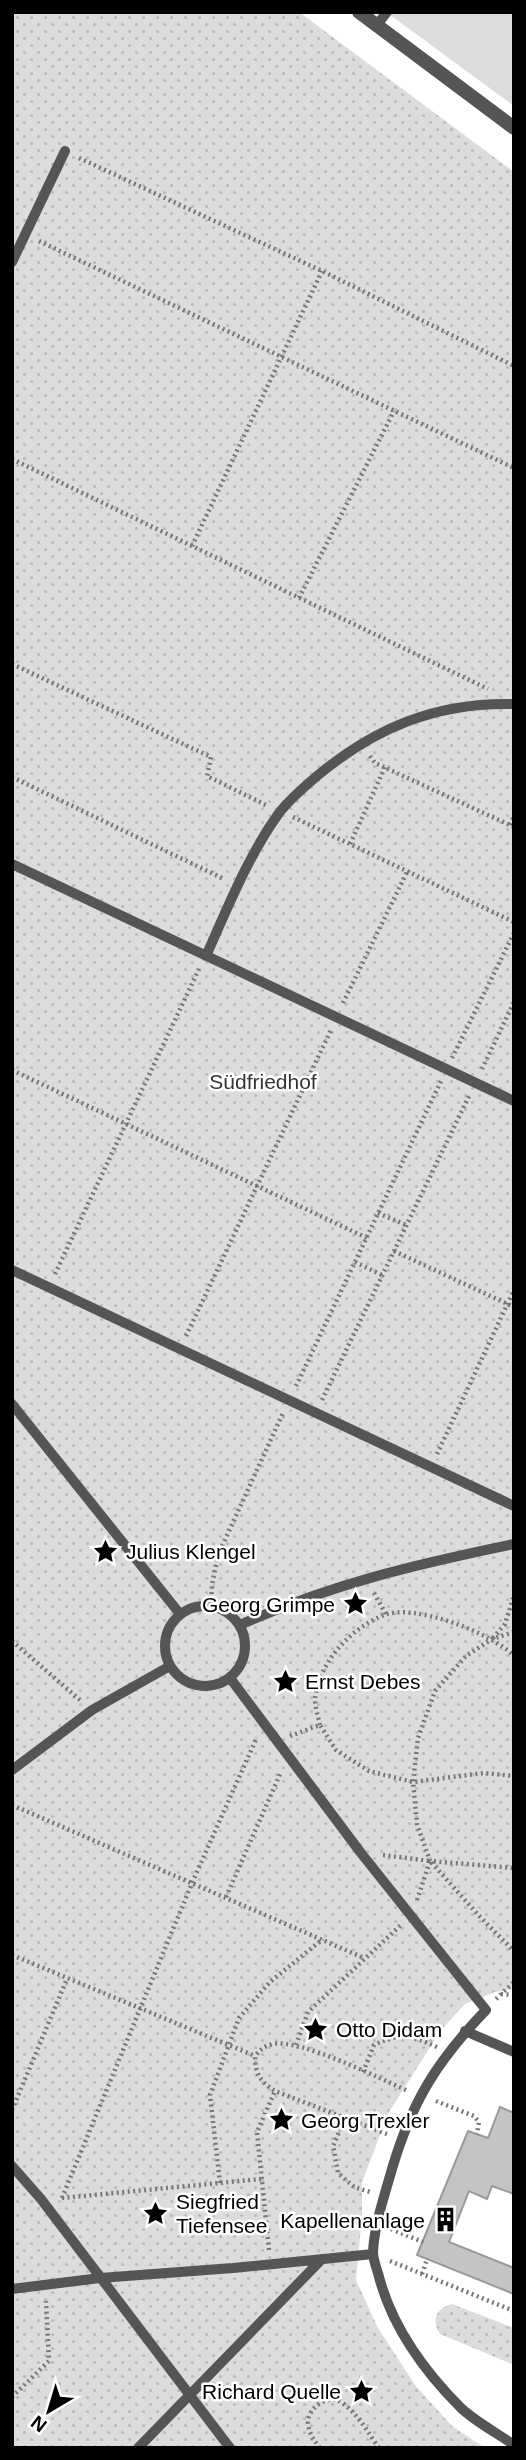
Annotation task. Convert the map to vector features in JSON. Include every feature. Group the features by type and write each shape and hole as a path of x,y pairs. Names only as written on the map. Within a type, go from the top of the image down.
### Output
{"street":[{"path":"359,12 514,128"}],"lane":[{"path":"377,25 387,12"},
{"path":"12,262 65,151"},
{"path":"206,956 256,848 280,811 303,787 360,744 400,723 440,710 480,704 514,704"},
{"path":"12,864 514,1101"},
{"path":"12,1270 514,1506"},
{"path":"12,1404 180,1614"},
{"path":"240,1625 321,1592 368,1577 514,1544"},
{"path":"200,1605 211,1605 230,1614 240,1625 246,1641 246,1651 243,1661 230,1678 221,1683 200,1686 180,1677 170,1665 165,1640 173,1621 180,1614 200,1605"},
{"path":"12,1770 92,1710 170,1665"},
{"path":"230,1678 361,1853 486,2010 448,2051 420,2095 401,2140 384,2197 373,2254 381,2287 393,2318 422,2364 463,2410 514,2445"},
{"path":"465,2031 514,2052"},
{"path":"12,2166 41,2199 230,2448"},
{"path":"12,2289 100,2277 373,2254"},
{"path":"138,2448 322,2259"}],"path":[{"path":"65,151 322,271 514,366"},
{"path":"25,235 514,468"},
{"path":"192,546 322,271"},
{"path":"299,598 394,411"},
{"path":"12,459 490,690"},
{"path":"12,664 211,757 207,776 514,922"},
{"path":"360,744 375,763 512,826 514,816"},
{"path":"350,844 385,767"},
{"path":"12,777 238,886"},
{"path":"180,1349 407,872"},
{"path":"211,1605 218,1555 378,1213 514,933"},
{"path":"49,1287 206,956"},
{"path":"316,1413 514,1002"},
{"path":"12,1070 367,1238"},
{"path":"378,1213 406,1225"},
{"path":"394,1251 514,1307"},
{"path":"355,1262 382,1275"},
{"path":"431,1467 514,1290"},
{"path":"368,1577 371,1589 386,1614"},
{"path":"492,1639 505,1624 514,1595"},
{"path":"514,1656 505,1646 450,1620 418,1614 386,1614 350,1636 325,1664 315,1700 320,1726 336,1750 369,1771 413,1782 484,1773 514,1776"},
{"path":"514,1632 492,1639 466,1656 435,1691 418,1738 413,1782 417,1824 430,1861 481,1919 514,1951"},
{"path":"12,1641 92,1710"},
{"path":"62,2198 192,1883 263,1723"},
{"path":"277,1741 320,1726"},
{"path":"226,1897 289,1756"},
{"path":"12,1805 364,1958"},
{"path":"361,1853 514,1868"},
{"path":"296,2045 307,2012 412,1916 430,1861"},
{"path":"220,2183 210,2095 239,2018 270,1982 323,1939"},
{"path":"12,1955 255,2056"},
{"path":"12,2110 67,1979"},
{"path":"486,2010 514,1982"},
{"path":"501,1994 514,1995"},
{"path":"363,2071 374,2045 396,2035 420,2039 448,2051"},
{"path":"401,2140 275,2091 262,2082 255,2070 255,2056 262,2048 274,2043 296,2045 474,2116 479,2122 477,2134"},
{"path":"270,2264 257,2132 275,2091"},
{"path":"345,2118 333,2146 338,2173 354,2188 384,2197"},
{"path":"41,2199 261,2179"},
{"path":"379,2224 423,2242"},
{"path":"373,2254 514,2311"},
{"path":"422,2274 428,2259"},
{"path":"12,2397 49,2361 46,2286"},
{"path":"320,2448 310,2434 307,2419 312,2409 324,2401 335,2399 347,2407 379,2448"}],"green space":[{"name":"Südfriedhof","path":"12,12 299,12 514,172 514,1989 495,1992 465,2004 441,2030 389,2112 362,2182 356,2280 378,2328 415,2385 452,2426 485,2448 12,2448"},
{"path":"386,12 514,12 514,106"},
{"path":"452,2304 514,2328 514,2365 440,2334 436,2324 437,2315 442,2308"}],"building":[{"name":"Kapellenanlage","path":"500,2107 514,2113 514,2194 492,2186 487,2199 469,2191 449,2242 514,2268 514,2294 417,2255 468,2131 488,2138"}],"place":[{"name":"Julius Klengel","path":"106,1551"},
{"name":"Georg Grimpe","path":"355,1604"},
{"name":"Ernst Debes","path":"285,1681"},
{"name":"Otto Didam","path":"316,2029"},
{"name":"Georg Trexler","path":"281,2120"},
{"name":"Siegfried Tiefensee","path":"156,2213"},
{"name":"Kapellenanlage","path":"445,2220"},
{"name":"Richard Quelle","path":"361,2391"}]}
